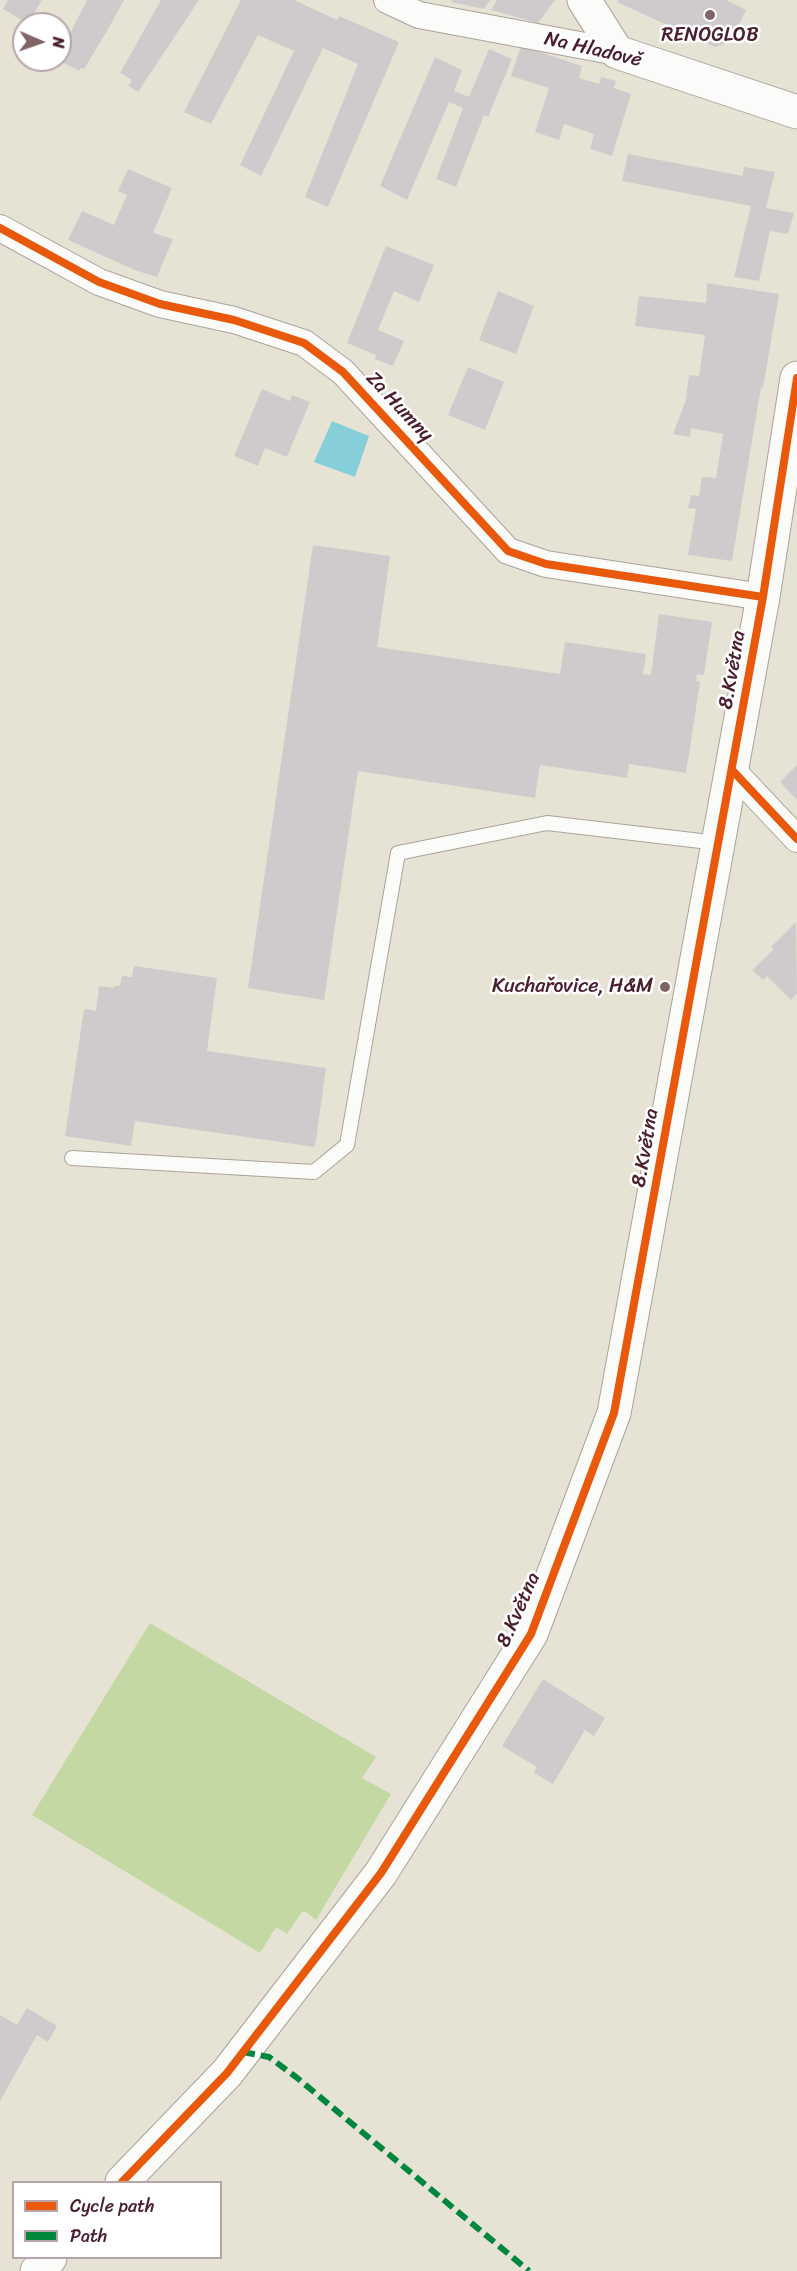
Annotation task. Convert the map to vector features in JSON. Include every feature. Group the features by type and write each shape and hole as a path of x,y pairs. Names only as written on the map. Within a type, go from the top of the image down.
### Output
{"main road":[{"path":"584,0 616,52"},
{"name":"Na Hladově","path":"616,52 797,112"},
{"name":"8.Května","path":"123,2181 227,2073 381,1873 531,1634 614,1413 763,597 797,378"},
{"path":"37,2271 49,2259"}],"street":[{"name":"Na Hladově","path":"387,0 616,52"},
{"name":"Za Humny","path":"0,228 99,282 160,304 234,320 304,344 343,372 508,551 546,564 763,597"},
{"path":"732,770 797,839"}],"lane":[{"path":"72,1158 314,1172 347,1145 398,853 547,823 718,843"}],"green space":[{"path":"150,1623 376,1757 362,1778 391,1794 316,1920 306,1912 302,1912 287,1934 276,1927 260,1953 32,1815"}],"water":[{"path":"332,421 369,436 355,477 314,462"}],"building":[{"path":"8,0 42,0 35,12 12,12 12,14 3,9"},
{"path":"87,0 124,0 84,69 81,68 80,71 72,67 72,29"},
{"path":"161,0 199,0 138,92 128,86 132,80 120,73"},
{"path":"241,0 294,0 337,20 339,16 399,42 328,207 305,197 358,64 323,48 261,176 240,165 294,51 258,35 211,124 184,112"},
{"path":"452,0 490,0 484,9 451,2"},
{"path":"497,0 555,0 538,23 491,10"},
{"path":"618,0 726,0 746,10 732,41 715,47 617,2"},
{"path":"521,46 582,66 579,78 599,84 601,77 616,81 614,88 631,94 612,156 590,149 594,134 564,124 559,140 535,132 549,88 511,76"},
{"path":"489,49 512,59 488,117 484,115 456,187 436,179 463,108 449,102 407,200 380,186 435,57 462,70 454,91 469,97"},
{"path":"628,154 743,176 744,167 775,172 766,208 794,213 788,234 770,231 759,281 734,277 751,206 622,181"},
{"path":"128,169 172,188 153,233 173,239 157,277 137,271 68,240 82,211 114,225 127,195 118,191"},
{"path":"386,246 434,265 419,302 394,291 378,330 404,341 393,366 375,359 376,355 347,343"},
{"path":"707,283 779,294 732,561 688,555 696,509 688,508 691,495 699,496 702,477 716,478 723,434 691,428 690,437 673,434 686,400 689,375 699,376 705,335 635,326 639,296 706,303"},
{"path":"498,291 534,306 516,354 479,340"},
{"path":"468,367 504,382 485,430 448,415"},
{"path":"262,389 290,401 292,395 310,402 287,457 265,448 258,466 234,456"},
{"path":"313,545 390,556 377,647 560,674 565,642 646,654 643,674 651,675 659,614 712,622 704,675 697,674 696,681 700,682 686,773 629,764 627,778 540,765 535,798 358,771 324,1000 248,988"},
{"path":"797,765 797,800 780,782"},
{"path":"796,922 797,994 791,1000 767,976 763,980 752,970 774,949 771,947"},
{"path":"134,966 217,978 207,1051 326,1068 315,1147 135,1121 131,1146 65,1136 84,1009 96,1011 99,986 114,988 114,986 120,986 122,976 132,977"},
{"path":"543,1679 605,1718 594,1736 585,1730 553,1784 534,1773 537,1767 502,1746"},
{"path":"27,2008 57,2026 48,2042 37,2035 0,2101 0,2015 17,2025"}],"marked path":[{"path":"243,2052 269,2057 296,2077 529,2271"}],"cycle path":[{"path":"0,228 99,282 160,304 234,320 304,343 343,372 508,551 546,564 763,597"},
{"path":"123,2181 227,2073 381,1873 531,1634 614,1413 763,597 797,378"},
{"path":"732,770 797,839"}],"place":[{"name":"RENOGLOB","path":"710,15"},
{"name":"Kuchařovice, H&M","path":"665,987"}]}
